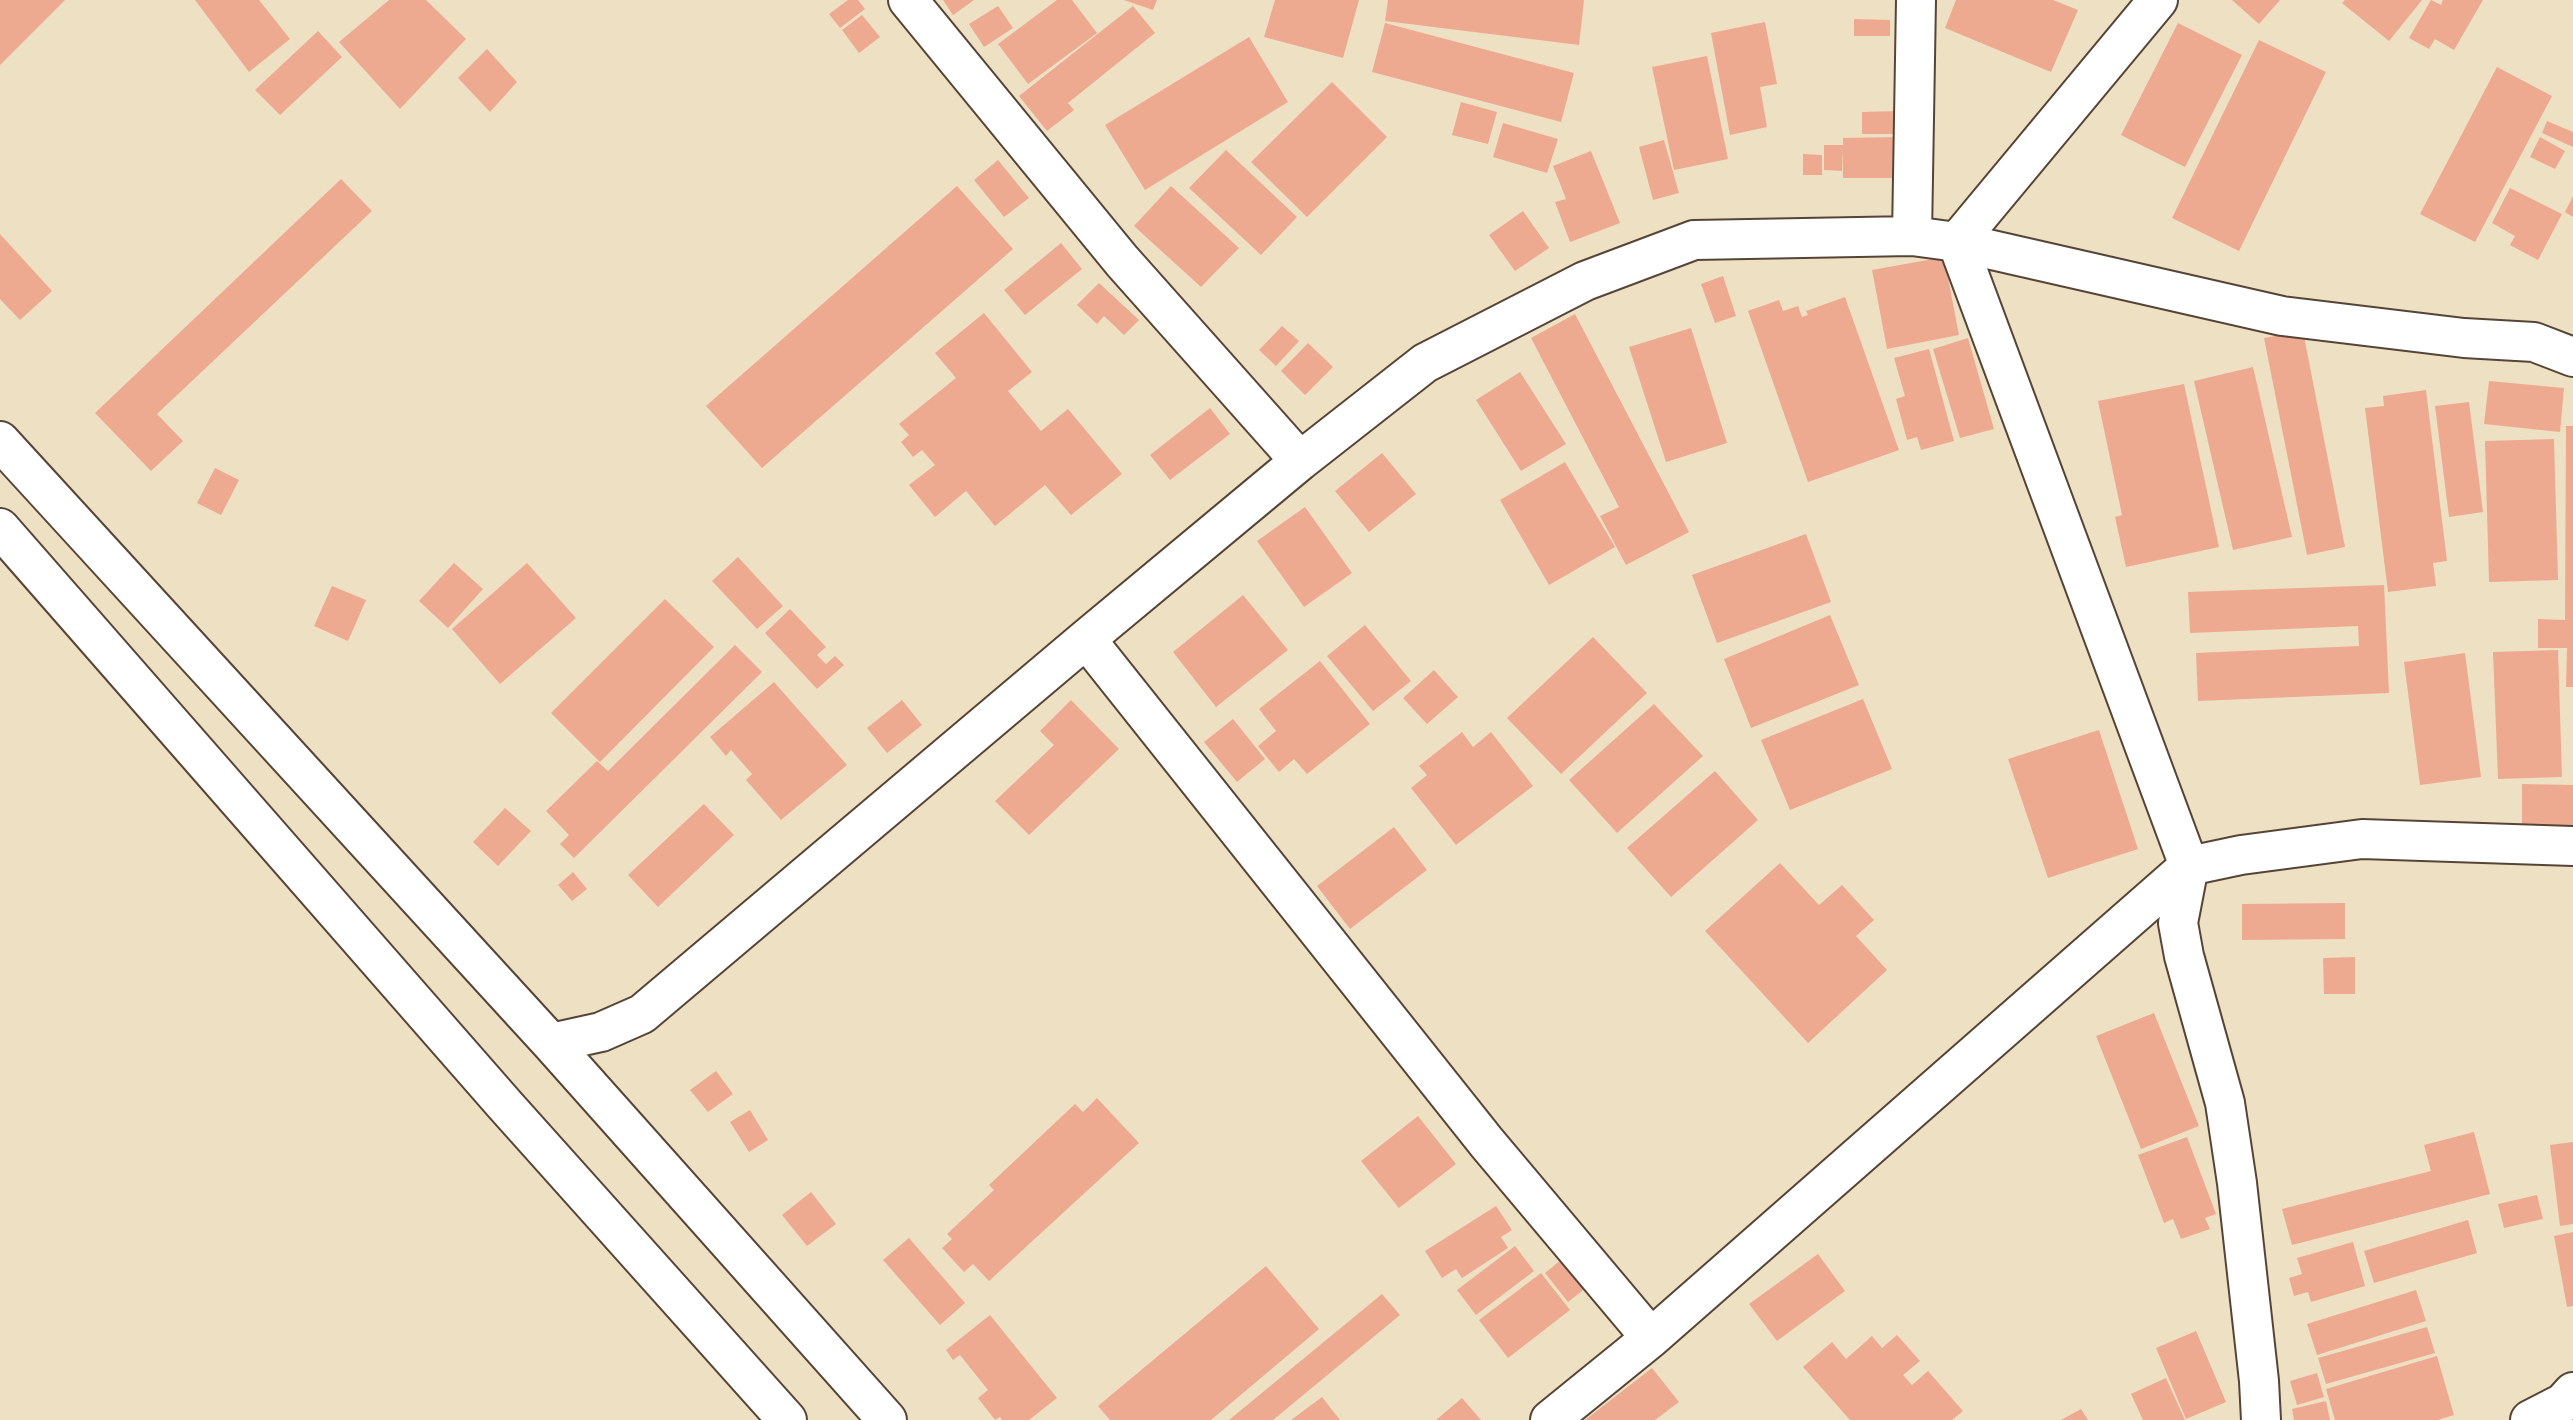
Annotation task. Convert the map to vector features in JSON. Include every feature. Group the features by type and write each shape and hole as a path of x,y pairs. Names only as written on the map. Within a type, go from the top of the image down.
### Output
{"street":[{"path":"908,0 1122,261 1300,461"},
{"path":"1912,236 1916,0"},
{"path":"1957,242 2158,0"},
{"path":"551,1043 601,1032 642,1014 1086,639 1300,461 1424,363 1585,281 1693,240 1912,236 1957,242 2282,316 2464,338 2534,342 2573,357"},
{"path":"1957,242 2189,866 2178,923 2184,956 2225,1103 2237,1183 2258,1368 2261,1420"},
{"path":"0,441 551,1043 887,1420"},
{"path":"0,528 495,1094 787,1420"},
{"path":"1086,639 1487,1143 1651,1338"},
{"path":"1550,1420 1651,1338 2189,866 2241,855 2362,839 2573,846"},
{"path":"2530,1420 2563,1402 2573,1392"}],"building":[{"path":"0,0 65,0 0,65"},
{"path":"195,0 259,0 290,39 249,72"},
{"path":"389,0 426,0 466,39 400,109 339,42"},
{"path":"848,0 858,0 865,9 840,28 829,14"},
{"path":"943,0 974,0 953,15"},
{"path":"1057,0 1072,0 1097,33 1028,84 998,44"},
{"path":"1124,0 1157,0 1153,10"},
{"path":"1275,0 1359,0 1343,58 1264,37"},
{"path":"1388,0 1584,0 1579,45 1385,21"},
{"path":"1956,0 2053,0 2078,10 2051,72 1945,28"},
{"path":"2232,0 2280,0 2259,24"},
{"path":"2345,0 2422,0 2389,41 2342,3"},
{"path":"2431,0 2441,5 2443,0 2483,0 2454,50 2435,39 2429,49 2409,38"},
{"path":"998,6 1013,28 984,47 969,24"},
{"path":"1133,6 1155,33 1068,103 1074,110 1047,131 1019,96"},
{"path":"862,15 880,37 859,53 842,30"},
{"path":"1854,19 1890,20 1890,36 1854,36"},
{"path":"1765,22 1777,84 1760,87 1767,127 1730,135 1711,33"},
{"path":"1385,23 1574,73 1561,122 1372,72"},
{"path":"2178,23 2242,55 2185,167 2121,135"},
{"path":"318,31 342,57 280,115 255,90"},
{"path":"1249,37 1288,102 1145,190 1105,125"},
{"path":"2259,40 2326,72 2239,251 2172,218"},
{"path":"487,49 517,82 490,112 458,78"},
{"path":"1707,56 1728,159 1674,170 1652,67"},
{"path":"2497,67 2552,96 2475,242 2420,214"},
{"path":"1332,82 1387,137 1307,217 1251,162"},
{"path":"1461,102 1497,112 1488,144 1452,135"},
{"path":"1899,111 1899,134 1862,134 1862,112"},
{"path":"2547,121 2573,132 2573,147 2542,133"},
{"path":"1503,123 1558,139 1547,173 1493,157"},
{"path":"1896,137 1896,178 1843,178 1843,148 1842,171 1824,170 1824,145 1843,145 1843,138"},
{"path":"2540,137 2565,151 2555,169 2530,157"},
{"path":"1664,140 1679,193 1653,200 1639,147"},
{"path":"1226,150 1297,217 1261,255 1189,188"},
{"path":"1591,151 1620,223 1570,242 1555,202 1566,199 1553,166"},
{"path":"1803,154 1822,155 1822,175 1803,175"},
{"path":"998,160 1029,198 1004,217 974,180"},
{"path":"341,179 372,211 157,414 183,441 151,471 95,413"},
{"path":"957,186 1013,249 762,468 706,406"},
{"path":"1171,186 1239,248 1201,287 1134,226"},
{"path":"2510,188 2562,214 2538,260 2510,245 2515,236 2492,223"},
{"path":"2573,196 2573,217 2565,212"},
{"path":"1523,211 1549,248 1515,271 1489,235"},
{"path":"0,234 52,291 20,320 0,299"},
{"path":"1061,243 1082,269 1025,315 1004,290"},
{"path":"1944,257 1959,335 1887,349 1872,270"},
{"path":"1723,276 1736,316 1715,323 1701,284"},
{"path":"1099,283 1139,320 1124,335 1104,316 1097,324 1077,305"},
{"path":"1845,297 1899,450 1808,482 1748,311 1779,300 1783,311 1798,306 1802,317 1808,315 1806,311"},
{"path":"984,313 1032,372 1008,391 1041,431 1068,409 1122,474 1071,515 1045,485 995,526 966,491 935,517 909,485 935,465 922,450 913,457 901,442 909,435 899,424 956,378 935,353"},
{"path":"1575,314 1689,532 1626,565 1600,516 1619,507 1531,338"},
{"path":"1282,326 1299,341 1276,366 1259,350"},
{"path":"1691,328 1727,443 1666,462 1629,347"},
{"path":"2303,331 2345,547 2307,555 2264,338"},
{"path":"1968,338 1994,429 1960,438 1933,349"},
{"path":"1308,343 1333,367 1305,395 1281,371"},
{"path":"1929,349 1954,441 1921,450 1917,437 1907,440 1896,399 1905,396 1894,358"},
{"path":"2253,367 2292,537 2233,550 2194,381"},
{"path":"1520,372 1566,444 1521,471 1476,400"},
{"path":"2489,381 2564,388 2560,432 2484,424"},
{"path":"2184,384 2219,547 2126,567 2115,517 2122,515 2098,401"},
{"path":"2426,390 2447,561 2433,563 2436,586 2388,592 2365,408 2384,406 2383,396"},
{"path":"2469,402 2483,512 2449,517 2435,406"},
{"path":"1210,408 1230,434 1170,480 1150,455"},
{"path":"2566,426 2573,426 2573,687 2566,687 2567,648 2538,648 2538,619 2565,620"},
{"path":"2554,439 2558,580 2489,582 2485,441"},
{"path":"1382,453 1416,494 1369,532 1335,491"},
{"path":"1565,462 1615,547 1549,585 1500,500"},
{"path":"215,468 239,480 221,515 197,503"},
{"path":"1305,507 1352,573 1304,607 1257,541"},
{"path":"1806,534 1831,602 1717,643 1692,575"},
{"path":"738,557 783,606 757,629 712,581"},
{"path":"454,563 483,589 448,628 419,601"},
{"path":"527,563 576,618 500,684 452,629"},
{"path":"2384,585 2389,693 2198,701 2196,653 2359,646 2358,626 2190,633 2188,592"},
{"path":"332,586 366,600 348,641 314,626"},
{"path":"1243,595 1288,650 1216,707 1173,652"},
{"path":"665,599 714,647 600,762 551,713"},
{"path":"790,609 826,647 817,655 826,664 835,656 844,665 817,689 765,633"},
{"path":"1830,615 1859,685 1751,728 1724,659"},
{"path":"1365,625 1411,681 1373,711 1327,656"},
{"path":"1593,637 1647,693 1561,774 1507,718"},
{"path":"735,645 762,672 574,858 560,844 569,835 546,811 597,761 608,771"},
{"path":"2558,650 2562,777 2498,779 2493,652"},
{"path":"2465,653 2481,777 2420,785 2404,662"},
{"path":"1320,661 1370,724 1307,774 1294,759 1279,772 1258,746 1276,731 1259,709"},
{"path":"1434,670 1458,697 1427,724 1403,698"},
{"path":"774,682 847,765 781,820 746,780 752,774 731,750 726,756 710,737"},
{"path":"1863,699 1892,769 1790,810 1761,740"},
{"path":"902,700 922,725 887,753 867,728"},
{"path":"1071,700 1119,749 1029,835 995,801 1054,745 1040,731"},
{"path":"1654,704 1703,756 1617,833 1569,780"},
{"path":"1233,719 1265,759 1237,782 1204,742"},
{"path":"2099,730 2138,849 2048,878 2008,759"},
{"path":"1462,732 1473,747 1491,732 1533,786 1456,845 1411,788 1427,775 1419,766"},
{"path":"1715,771 1758,820 1671,897 1627,848"},
{"path":"2522,784 2573,785 2573,827 2522,826"},
{"path":"704,804 734,835 658,907 628,875"},
{"path":"505,808 531,831 498,866 473,842"},
{"path":"1394,827 1427,870 1350,929 1317,886"},
{"path":"1780,863 1819,905 1842,885 1874,920 1856,936 1887,970 1808,1043 1705,931"},
{"path":"573,872 587,889 572,901 558,885"},
{"path":"2345,903 2345,939 2242,940 2242,904"},
{"path":"2355,957 2355,994 2324,994 2323,958"},
{"path":"2154,1013 2199,1126 2141,1149 2096,1036"},
{"path":"716,1071 733,1094 708,1112 690,1090"},
{"path":"1097,1098 1139,1143 989,1281 973,1264 964,1272 942,1248 952,1239 947,1234 994,1190 989,1185 1075,1104 1083,1112"},
{"path":"750,1110 768,1140 749,1152 730,1122"},
{"path":"1418,1116 1456,1164 1399,1208 1361,1161"},
{"path":"2474,1132 2490,1194 2292,1245 2282,1209 2431,1171 2424,1145"},
{"path":"2187,1137 2216,1214 2205,1218 2210,1229 2181,1239 2173,1219 2164,1223 2138,1155"},
{"path":"2573,1142 2573,1224 2560,1226 2550,1145"},
{"path":"811,1192 836,1224 807,1246 782,1215"},
{"path":"2537,1195 2543,1219 2504,1228 2498,1204"},
{"path":"1496,1206 1512,1230 1501,1237 1508,1248 1462,1278 1456,1269 1442,1278 1425,1251"},
{"path":"2468,1220 2477,1253 2374,1283 2364,1251"},
{"path":"2573,1232 2573,1306 2567,1307 2554,1236"},
{"path":"909,1238 965,1303 940,1325 883,1260"},
{"path":"2353,1242 2365,1286 2311,1302 2308,1292 2294,1296 2289,1278 2302,1274 2297,1258"},
{"path":"1515,1246 1534,1271 1476,1315 1457,1290"},
{"path":"1818,1254 1845,1291 1777,1341 1749,1304"},
{"path":"1567,1255 1591,1284 1568,1302 1545,1273"},
{"path":"1266,1266 1319,1329 1211,1420 1110,1420 1098,1406"},
{"path":"1541,1273 1570,1310 1508,1358 1479,1320"},
{"path":"2416,1290 2426,1321 2317,1355 2307,1324"},
{"path":"1382,1294 1400,1315 1273,1420 1229,1420"},
{"path":"990,1315 1057,1398 1029,1420 1002,1420 1000,1417 995,1420 978,1398 988,1390 960,1355 953,1360 946,1350"},
{"path":"2427,1327 2435,1353 2326,1384 2318,1358"},
{"path":"2196,1331 2226,1402 2186,1419 2156,1348"},
{"path":"1897,1335 1920,1361 1903,1375 1912,1385 1928,1371 1963,1411 1952,1420 1850,1420 1803,1367 1832,1342 1846,1359 1872,1336 1882,1348"},
{"path":"2437,1356 2454,1415 2438,1420 2335,1420 2326,1389"},
{"path":"1652,1368 1679,1402 1655,1420 1585,1420"},
{"path":"2317,1373 2324,1397 2297,1405 2290,1381"},
{"path":"2166,1378 2185,1420 2143,1420 2131,1394"},
{"path":"1322,1397 1340,1420 1291,1420"},
{"path":"1462,1398 1481,1420 1436,1420"},
{"path":"2326,1401 2330,1420 2294,1420 2292,1409"},
{"path":"2081,1409 2088,1420 2061,1420"}]}
